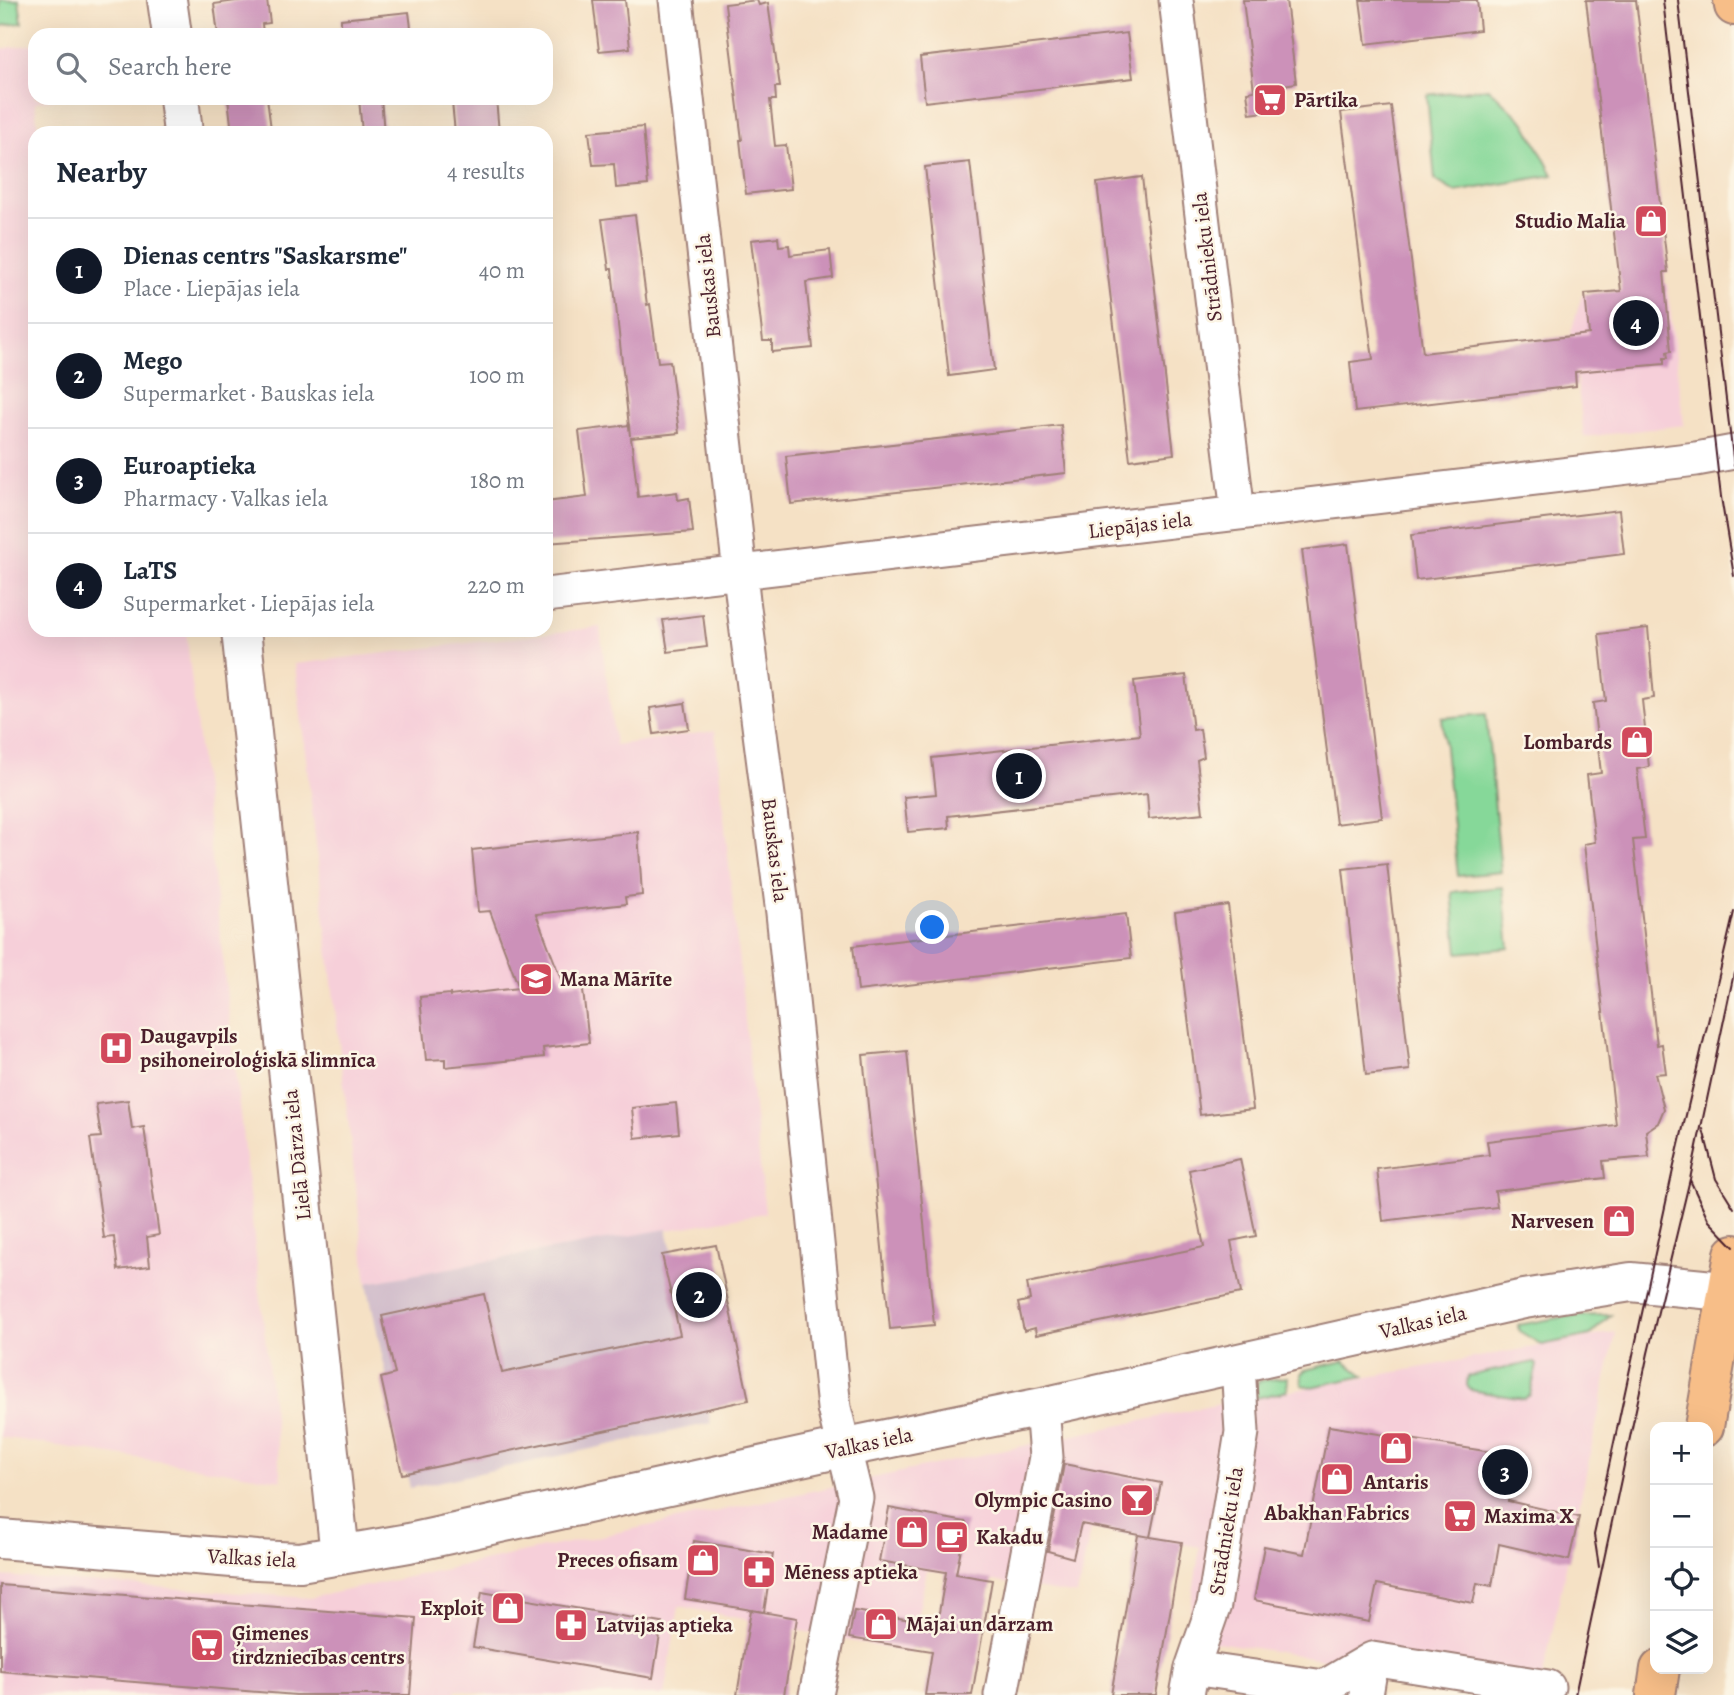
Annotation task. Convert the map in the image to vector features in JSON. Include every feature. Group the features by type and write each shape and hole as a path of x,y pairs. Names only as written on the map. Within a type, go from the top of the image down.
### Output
{"main road":[{"path":"1733,0 1734,6"},
{"path":"1705,1422 1730,1291 1734,1254"},
{"path":"1656,1695 1659,1674"}],"street":[{"path":"167,0 171,28"},
{"name":"Bauskas iela","path":"676,0 783,913 834,1408 856,1498 816,1695"},
{"name":"Strādnieku iela","path":"1176,0 1238,513"},
{"path":"180,105 182,126"},
{"name":"Liepājas iela","path":"553,594 1696,459 1734,452"},
{"name":"Lielā Dārza iela","path":"246,637 340,1555"},
{"name":"Valkas iela","path":"0,1539 300,1562 409,1543 1042,1407 1524,1298 1631,1282 1730,1291"},
{"name":"Strādnieku iela","path":"1189,1682 1214,1605 1242,1432 1238,1364"},
{"path":"1001,1695 1046,1457 1042,1407"},
{"path":"1189,1682 1324,1687 1372,1659 1548,1688"},
{"path":"1366,1695 1372,1659"}],"shaded area":[{"name":"Daugavpils psihoneiroloģiskā slimnīca","path":"28,45 28,105 35,105 37,126 28,126 28,637 187,637 281,1480 0,1437 0,49"},
{"path":"1667,284 1684,425 1584,437 1571,332 1582,295"},
{"name":"Mana Mārīte","path":"600,627 615,745 715,731 765,1213 367,1283 295,664 518,637 553,637 553,633"},
{"path":"667,1229 711,1423 410,1488 367,1283"},
{"path":"1616,1332 1539,1694 1186,1637 1200,1547 1091,1529 1077,1595 927,1570 910,1653 679,1606 664,1695 490,1695 456,1689 457,1695 0,1695 0,1576 310,1598 1225,1403"}],"green space":[{"path":"0,0 19,0 22,23 0,26"},
{"path":"1488,88 1525,123 1553,175 1455,192 1435,180 1427,95"},
{"path":"1486,714 1501,872 1458,876 1442,718"},
{"path":"1503,887 1509,948 1458,953 1452,892"},
{"path":"1611,1315 1590,1335 1542,1345 1519,1331 1518,1325 1569,1316"},
{"path":"1344,1361 1364,1376 1311,1387 1302,1385 1301,1374 1305,1370"},
{"path":"1534,1362 1537,1365 1530,1395 1524,1399 1470,1390 1467,1385 1468,1376"},
{"path":"1288,1377 1287,1391 1256,1398 1256,1385 1259,1381"}],"building":[{"path":"267,0 270,23 262,24 262,28 217,28 214,4"},
{"path":"593,0 625,0 630,48 599,51"},
{"path":"757,0 759,5 768,3 780,87 775,87 776,100 770,100 775,146 786,145 791,189 746,194 725,4"},
{"path":"1243,0 1286,0 1296,83 1277,86 1280,110 1250,114 1247,92 1254,91"},
{"path":"1360,0 1477,0 1480,30 1366,44"},
{"path":"1586,0 1636,0 1668,272 1664,272 1671,351 1667,352 1668,358 1664,358 1664,364 1575,372 1576,386 1355,412 1350,362 1373,359 1341,112 1391,106 1423,353 1589,334 1585,294 1621,291"},
{"path":"409,12 411,28 341,28 341,19"},
{"path":"1127,33 1133,78 925,102 920,57"},
{"path":"229,105 268,105 271,126 231,126"},
{"path":"360,105 382,105 383,126 361,126"},
{"path":"452,105 497,105 498,126 454,126"},
{"path":"643,127 648,185 616,188 614,164 593,165 589,132"},
{"path":"970,162 994,370 949,376 925,167"},
{"path":"1142,177 1174,454 1130,460 1097,183"},
{"path":"635,215 658,362 670,361 679,433 631,438 638,497 677,492 678,500 689,498 693,532 553,542 553,501 587,497 579,431 629,425 612,269 609,269 602,219"},
{"path":"778,237 779,246 789,245 790,255 830,250 833,278 806,282 813,348 772,352 772,341 763,341 751,240"},
{"path":"1061,425 1066,473 791,504 786,456"},
{"path":"1619,510 1624,554 1416,580 1411,535"},
{"path":"1348,544 1382,818 1336,824 1302,550"},
{"path":"703,615 707,647 668,652 663,620"},
{"path":"1648,628 1654,698 1642,700 1649,767 1637,769 1645,839 1633,840 1657,1045 1662,1044 1666,1073 1655,1074 1664,1109 1658,1123 1646,1131 1649,1157 1603,1161 1605,1178 1495,1191 1497,1207 1383,1221 1377,1169 1489,1155 1487,1141 1616,1125 1584,844 1595,842 1587,775 1601,773 1593,703 1606,701 1599,634"},
{"path":"1186,675 1193,730 1200,729 1204,757 1197,760 1203,813 1149,819 1147,794 948,816 949,828 908,832 904,797 936,794 932,758 1140,735 1134,681"},
{"path":"685,703 689,729 654,734 650,708"},
{"path":"638,832 642,895 625,897 626,904 536,914 563,984 582,982 589,1043 543,1048 544,1057 445,1067 445,1059 426,1060 420,997 519,988 490,911 478,912 472,850"},
{"path":"1387,864 1410,1070 1366,1075 1343,869"},
{"path":"1228,905 1253,1109 1200,1115 1175,912"},
{"path":"1126,914 1131,958 858,991 853,946"},
{"path":"907,1051 934,1325 890,1329 863,1055"},
{"path":"128,1100 132,1129 144,1127 159,1235 147,1237 150,1266 118,1270 114,1237 104,1238 90,1138 101,1137 96,1104"},
{"path":"676,1103 679,1133 635,1138 632,1108"},
{"path":"1240,1159 1256,1236 1231,1241 1241,1293 1036,1335 1035,1328 1024,1331 1018,1303 1030,1300 1027,1283 1204,1247 1189,1170"},
{"path":"716,1245 749,1400 402,1474 381,1378 395,1374 382,1316 484,1294 502,1373 680,1335 662,1255"},
{"path":"1329,1426 1516,1456 1508,1501 1579,1517 1569,1560 1499,1544 1492,1586 1477,1583 1473,1603 1377,1584 1369,1622 1254,1600 1264,1546 1304,1554"},
{"path":"1064,1464 1161,1483 1150,1537 1081,1524 1073,1558 1048,1551"},
{"path":"889,1508 966,1522 956,1574 992,1580 972,1695 925,1695 932,1651 849,1638 854,1611 937,1624 946,1572 879,1561"},
{"path":"1138,1535 1182,1542 1156,1695 1111,1695"},
{"path":"694,1541 773,1554 764,1612 685,1599"},
{"name":"Ģimenes tirdzniecības centrs","path":"0,1585 416,1618 410,1695 296,1695 0,1671"},
{"path":"482,1592 662,1623 653,1678 473,1647"},
{"path":"751,1610 797,1618 784,1695 737,1695"}],"tram line":[{"path":"1663,0 1721,497 1734,576"},
{"path":"1678,0 1734,466"},
{"path":"1599,1567 1594,1535 1673,1170 1734,912"},
{"path":"1575,1695 1648,1353 1690,1179 1734,973"},
{"path":"1703,1129 1716,1179 1734,1208"},
{"path":"1690,1180 1709,1221 1734,1247"}],"place":[{"name":"Pārtika","path":"1270,100"},
{"name":"Studio Malia","path":"1651,221"},
{"name":"LaTS","path":"1636,323"},
{"name":"Lombards","path":"1637,742"},
{"name":"Dienas centrs \"Saskarsme\"","path":"1019,776"},
{"name":"Mana Mārīte","path":"536,979"},
{"name":"Daugavpils psihoneiroloģiskā slimnīca","path":"116,1048"},
{"name":"Narvesen","path":"1619,1221"},
{"name":"Mego","path":"699,1295"},
{"name":"Antaris","path":"1396,1448"},
{"name":"Euroaptieka","path":"1505,1472"},
{"name":"Abakhan Fabrics","path":"1337,1479"},
{"name":"Olympic Casino","path":"1137,1500"},
{"name":"Maxima X","path":"1460,1516"},
{"name":"Madame","path":"912,1532"},
{"name":"Kakadu","path":"952,1537"},
{"name":"Preces ofisam","path":"703,1560"},
{"name":"Mēness aptieka","path":"759,1572"},
{"name":"Exploit","path":"508,1608"},
{"name":"Mājai un dārzam","path":"881,1624"},
{"name":"Latvijas aptieka","path":"571,1625"},
{"name":"Ģimenes tirdzniecības centrs","path":"207,1645"}]}
